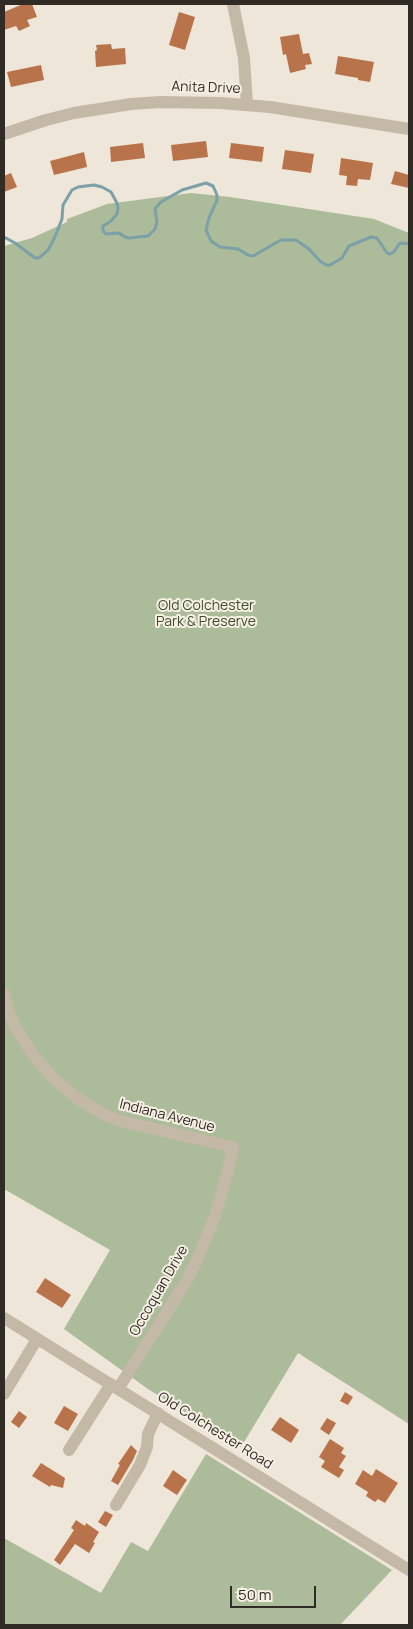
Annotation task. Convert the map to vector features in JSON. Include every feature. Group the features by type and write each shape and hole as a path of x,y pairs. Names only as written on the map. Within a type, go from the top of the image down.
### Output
{"street":[{"path":"233,4 244,58 247,105"},
{"name":"Anita Drive","path":"4,134 74,113 131,104 187,102 270,107 409,129"},
{"name":"Indiana Avenue","path":"4,994 8,1010 16,1028 33,1055 54,1079 78,1099 105,1115 120,1121 233,1147"},
{"name":"Occoquan Drive","path":"69,1450 186,1282 215,1216 233,1147"},
{"name":"Old Colchester Road","path":"4,1318 409,1570"},
{"path":"4,1394 37,1339"},
{"path":"116,1505 140,1465 148,1447 148,1434 158,1413"}],"green space":[{"name":"Old Colchester Park & Preserve","path":"191,193 230,197 374,219 409,233 409,1424 298,1353 241,1447 148,1389 64,1329 110,1250 4,1189 4,246 32,238 67,222 67,219 107,204"},
{"path":"206,1454 392,1570 340,1625 4,1625 4,1538 101,1593 131,1542 148,1551"}],"building":[{"path":"23,4 32,4 37,17 27,20 30,26 19,31 16,26 4,30 4,12"},
{"path":"179,12 195,17 185,50 169,45"},
{"path":"299,34 303,54 309,53 312,64 305,65 306,69 290,73 286,54 283,55 280,37"},
{"path":"111,44 112,49 125,48 126,64 96,67 96,45"},
{"path":"338,56 374,62 370,82 335,74"},
{"path":"41,65 44,80 11,87 7,72"},
{"path":"206,141 208,157 173,161 171,145"},
{"path":"143,143 145,158 111,162 110,147"},
{"path":"231,143 264,147 262,162 229,158"},
{"path":"285,150 314,154 311,173 282,169"},
{"path":"84,152 87,167 54,175 50,161"},
{"path":"341,158 373,163 370,180 358,179 357,186 346,185 347,176 339,175"},
{"path":"395,171 409,175 409,188 391,184"},
{"path":"11,173 17,187 4,192 4,176"},
{"path":"45,1278 71,1295 62,1308 36,1292"},
{"path":"345,1392 353,1397 348,1405 340,1401"},
{"path":"64,1406 78,1414 68,1431 54,1423"},
{"path":"19,1411 27,1417 19,1428 11,1422"},
{"path":"280,1417 299,1430 291,1443 271,1430"},
{"path":"327,1418 336,1423 329,1435 320,1429"},
{"path":"330,1439 344,1448 341,1453 346,1456 339,1467 344,1470 339,1478 321,1467 325,1461 319,1457"},
{"path":"131,1445 137,1451 118,1485 111,1481 120,1465 118,1464"},
{"path":"41,1463 65,1478 63,1488 51,1485 50,1487 32,1476"},
{"path":"376,1469 398,1483 385,1503 378,1499 375,1502 366,1496 368,1492 355,1484 363,1470 372,1476"},
{"path":"173,1470 187,1480 177,1495 163,1486"},
{"path":"105,1511 113,1515 106,1527 98,1522"},
{"path":"76,1520 85,1526 86,1523 99,1532 89,1553 75,1544 60,1565 54,1560 74,1530 71,1528"}],"waterway":[{"path":"4,237 35,258 39,258 48,250 54,239 62,219 63,205 72,190 78,187 94,185 111,192 117,203 117,214 103,226 103,231 106,234 119,233 129,238 148,236 155,229 157,222 155,209 161,202 182,190 206,183 213,186 217,195 206,230 211,241 220,247 238,249 253,256 281,240 296,240 309,249 320,261 330,265 342,258 349,246 371,237 377,238 387,253 390,254 394,252 399,244 409,244"}]}
